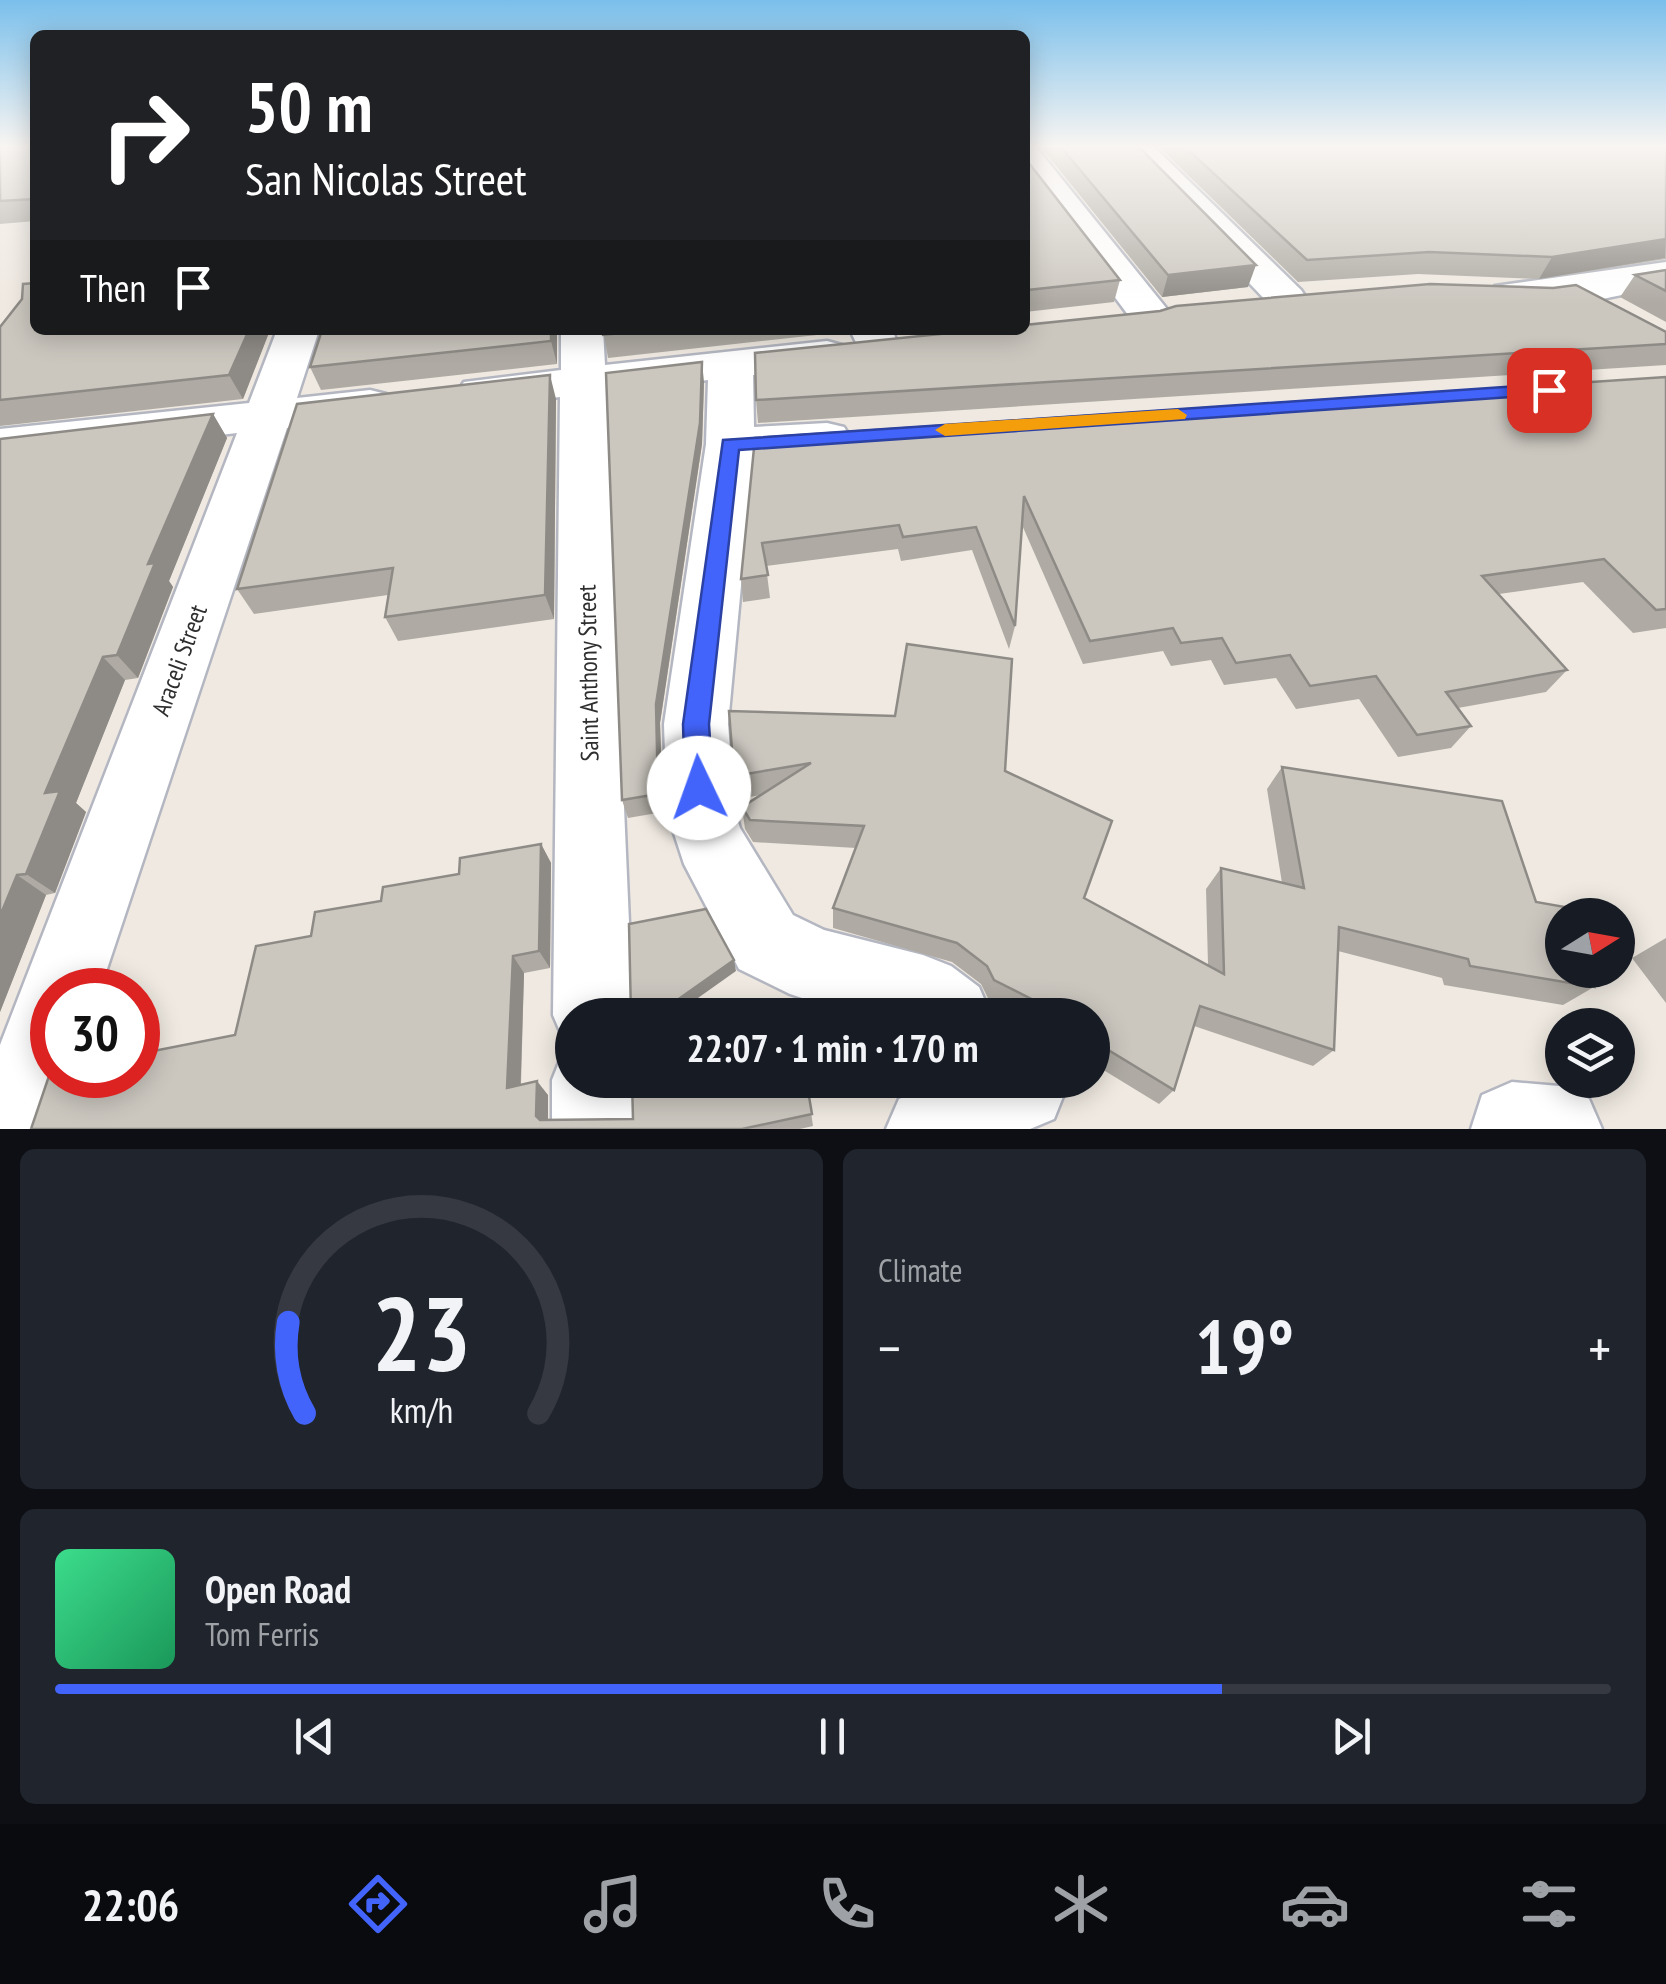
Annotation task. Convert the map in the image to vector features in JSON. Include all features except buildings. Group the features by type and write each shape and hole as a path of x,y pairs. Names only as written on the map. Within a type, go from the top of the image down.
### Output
{"street":[{"path":"1066,199 1171,315 1335,295"},
{"path":"1187,199 1287,299"},
{"path":"1475,294 1539,295 1666,274"},
{"path":"1570,291 1618,317"},
{"name":"Araceli Street","path":"69,968 296,335"},
{"path":"0,445 425,398 583,355 731,364 889,340"},
{"name":"Saint Anthony Street","path":"583,355 593,998"},
{"path":"731,364 730,444 696,724 701,812 709,840 766,942 817,967 928,998"},
{"path":"730,444 869,435"},
{"path":"11,1129 30,1076"},
{"path":"594,1098 595,1129"}],"slow traffic":[{"path":"945,430 1178,415"}],"route":[{"path":"699,788 696,724 730,444 1549,390"}]}
